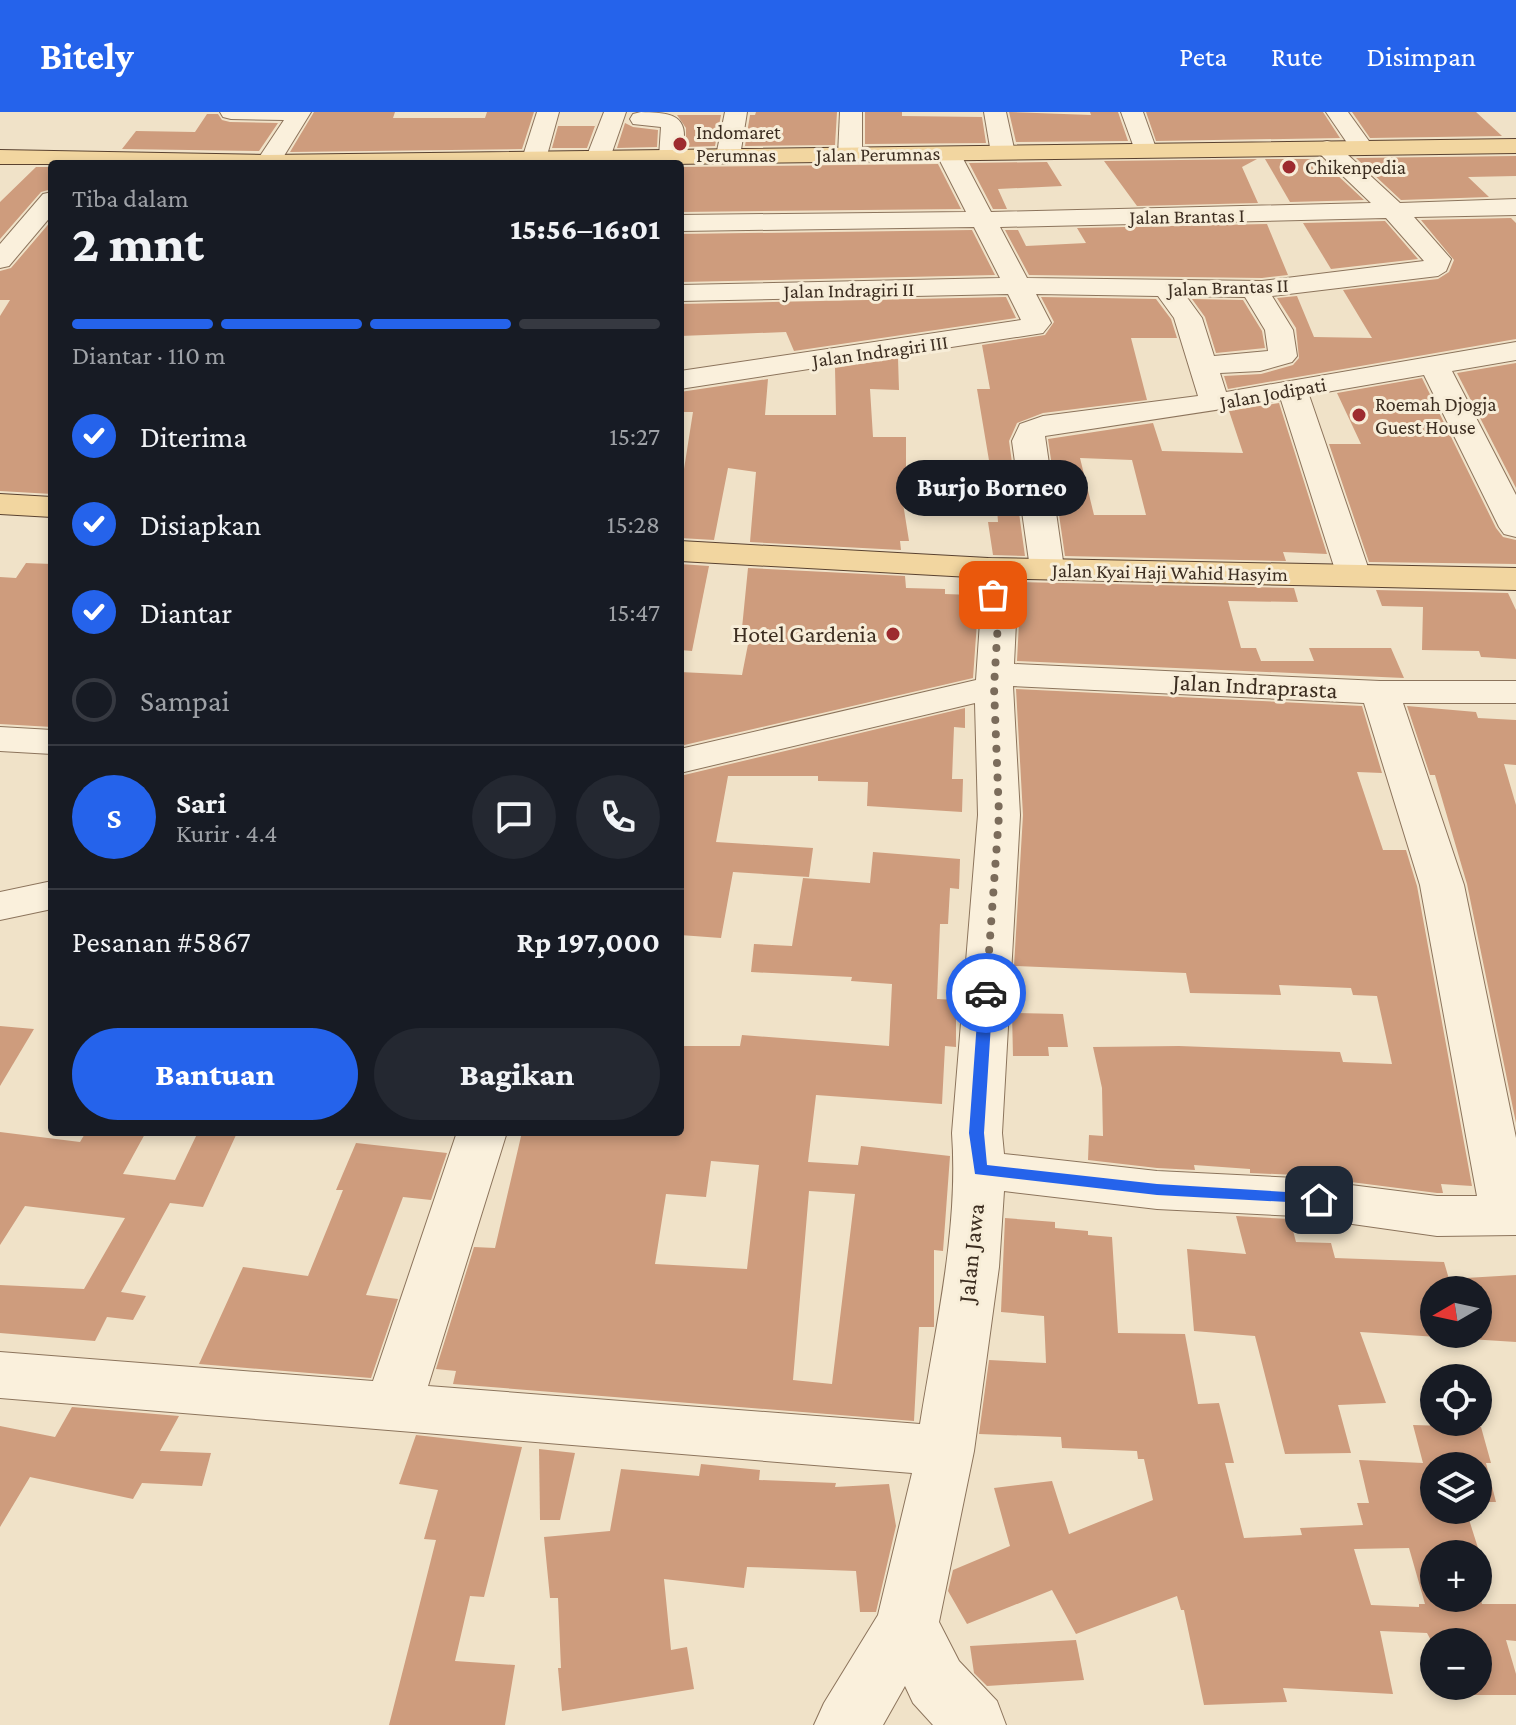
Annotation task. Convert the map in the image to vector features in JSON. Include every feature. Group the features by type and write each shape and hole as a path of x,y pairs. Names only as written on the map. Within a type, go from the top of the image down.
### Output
{"main road":[{"name":"Jalan Perumnas","path":"579,160 1516,146"},
{"name":"Jalan Perumnas","path":"0,157 50,160"},
{"name":"Jalan Perumnas","path":"445,160 552,160"},
{"path":"0,504 48,507"},
{"name":"Jalan Kyai Haji Wahid Hasyim","path":"684,551 988,568 1516,579"}],"street":[{"path":"231,112 300,113"},
{"path":"534,159 548,112"},
{"path":"598,158 615,112"},
{"path":"728,156 736,112"},
{"path":"850,155 851,112"},
{"path":"995,112 1003,153"},
{"path":"1132,112 1145,151"},
{"path":"1337,112 1362,148"},
{"path":"269,160 300,113"},
{"path":"641,119 666,120 673,124 671,157"},
{"path":"1327,148 1393,210"},
{"path":"948,153 1017,286"},
{"path":"0,260 48,204"},
{"name":"Jalan Brantas I","path":"684,223 1516,207"},
{"name":"Jalan Brantas II","path":"1017,286 1253,289 1429,270 1437,265 1438,259 1393,210"},
{"name":"Jalan Indragiri II","path":"684,293 1017,286"},
{"name":"Jalan Indragiri III","path":"684,379 1033,327 1037,323 1017,286"},
{"path":"1167,289 1188,318 1214,403"},
{"path":"1202,365 1260,362 1282,356 1285,351 1281,334 1253,289"},
{"name":"Jalan Jodipati","path":"1047,568 1028,441 1031,431 1043,425 1214,403 1516,351"},
{"path":"1434,365 1516,527"},
{"path":"1292,389 1354,576"},
{"name":"Jalan Jawa","path":"847,1725 907,1624 945,1451 972,1267 980,1170 977,1133 999,815 994,680 998,622 988,568"},
{"name":"Jalan Indraprasta","path":"684,760 994,680 1380,692 1516,692"},
{"path":"980,1170 1157,1190 1296,1197 1437,1216 1511,1215 1442,885 1380,692"},
{"path":"0,739 48,742"},
{"path":"0,906 48,896"},
{"path":"393,1408 481,1136"},
{"path":"0,1375 945,1451"},
{"path":"907,1624 936,1682 977,1724"}],"building":[{"path":"314,112 395,112 393,118 485,118 487,112 534,112 522,149 290,152"},
{"path":"756,112 837,112 835,145 745,146 750,115"},
{"path":"865,112 902,112 902,116 982,117 986,143 865,144"},
{"path":"1009,112 1091,115 1090,112 1118,112 1128,141 1016,142"},
{"path":"1146,112 1323,112 1340,138 1156,141"},
{"path":"1352,112 1476,112 1502,136 1370,138"},
{"path":"207,114 218,114 222,120 230,122 278,123 259,151 122,149 136,131 195,132"},
{"path":"677,115 721,115 715,146 686,147 686,128"},
{"path":"625,123 658,130 657,147 617,148"},
{"path":"558,126 595,126 587,148 552,148"},
{"path":"1516,156 1516,176 1468,177 1489,197 1401,200 1356,158"},
{"path":"1257,159 1242,167 1258,203 1137,206 1104,161"},
{"path":"1265,159 1320,159 1364,200 1290,202"},
{"path":"1047,162 1062,186 998,189 1007,209 993,209 969,163"},
{"path":"938,164 961,209 684,212 684,167"},
{"path":"36,167 48,167 48,190 41,192 0,239 0,202"},
{"path":"1511,218 1516,223 1516,339 1228,389 1224,376 1261,374 1293,365 1299,358 1296,328 1277,298 1297,296 1314,337 1372,338 1343,290 1438,279 1449,272 1454,260 1421,220"},
{"path":"1385,221 1418,259 1331,269 1303,223"},
{"path":"1267,224 1288,275 1262,278 1029,275 1005,230 1018,230 1026,246 1086,243 1077,228"},
{"path":"48,225 48,494 0,491 0,316 10,300 0,300 0,271 11,268"},
{"path":"972,230 995,275 684,282 684,234"},
{"path":"1006,297 1016,318 794,351 786,332 684,336 684,304"},
{"path":"1041,297 1156,299 1171,319 1177,338 1131,338 1147,400 1043,413 1017,423 1009,441 1025,556 993,555 988,522 998,522 997,508 977,389 990,389 982,345 1045,335 1054,322"},
{"path":"1192,299 1243,300 1262,331 1265,348 1216,353 1205,317"},
{"path":"898,358 899,390 870,389 873,437 906,437 906,497 902,497 909,541 900,541 901,550 750,542 756,472 728,468 714,540 684,538 684,469 693,412 684,412 684,391 768,379 765,415 836,415 835,368"},
{"path":"1516,363 1516,488 1457,373"},
{"path":"1422,378 1496,528 1503,537 1516,540 1516,564 1369,562 1329,444 1361,444 1337,393"},
{"path":"1279,403 1327,554 1283,552 1286,561 1065,556 1048,439 1153,423 1162,451 1243,453 1229,411","holes":["1080,458 1132,460 1146,515 1094,515"]},
{"path":"26,563 48,564 48,727 0,724 0,577 16,578"},
{"path":"684,564 709,566 692,651 684,650"},
{"path":"748,568 905,576 906,588 945,589 945,594 973,595 977,622 973,678 684,745 684,672 742,675 751,629 742,628"},
{"path":"1011,582 1294,588 1298,602 1228,601 1241,648 1256,648 1261,661 1314,661 1309,648 1391,648 1404,678 1017,661 1019,622"},
{"path":"1376,590 1508,593 1516,610 1516,659 1481,657 1479,651 1422,650 1423,607 1382,606"},
{"path":"1016,689 1362,706 1382,773 1357,772 1383,850 1406,850 1417,886 1472,1186 1441,1184 1443,1193 1437,1193 1296,1175 1250,1173 1250,1169 1194,1165 1195,1170 1157,1168 1088,1160 1089,1135 1103,1136 1102,1088 1093,1047 1179,1046 1340,1052 1343,1062 1392,1064 1377,996 1353,995 1351,988 1279,985 1281,995 1190,993 1186,973 1014,966 1023,815"},
{"path":"1407,706 1476,712 1478,718 1516,720 1516,765 1504,764 1516,805 1516,1123 1467,884 1435,775 1430,775"},
{"path":"965,708 965,728 954,727 952,779 963,779 962,812 867,806 868,782 818,781 818,776 728,776 716,842 813,848 809,877 733,872 721,938 684,935 684,775"},
{"path":"873,852 960,859 959,889 950,888 948,924 940,924 937,999 956,1000 956,1047 945,1046 942,1104 816,1095 808,1162 858,1165 861,1146 950,1156 943,1251 934,1250 934,1327 919,1327 914,1421 453,1384 456,1371 436,1369 474,1247 495,1248 521,1136 684,1136 684,1046 740,1046 742,1035 889,1046 892,984 851,981 852,977 751,972 754,944 792,946 803,878 870,883","holes":["711,1161 759,1165 747,1269 655,1264 666,1194 706,1197","809,1191 855,1194 832,1384 793,1380"]},
{"path":"1012,1013 1063,1014 1068,1047 1048,1047 1049,1056 1013,1056"},
{"path":"0,1026 34,1029 0,1086"},
{"path":"0,1132 80,1142 84,1136 144,1136 123,1174 175,1180 196,1136 236,1136 203,1207 170,1203 121,1292 146,1296 133,1320 107,1317 95,1341 0,1333 0,1285 84,1289 125,1218 25,1206 0,1245"},
{"path":"356,1143 447,1153 431,1200 403,1197 366,1295 398,1299 371,1378 199,1364 243,1267 308,1276 343,1190 336,1190"},
{"path":"1236,1216 1290,1219 1296,1242 1331,1243 1335,1258 1444,1262 1448,1276 1420,1276 1420,1336 1360,1332 1386,1403 1338,1405 1351,1453 1285,1454 1255,1336 1194,1331 1187,1249 1246,1254"},
{"path":"1005,1218 1055,1222 1055,1228 1112,1237 1118,1333 1185,1334 1198,1404 1219,1403 1234,1463 1225,1463 1244,1538 1302,1535 1300,1528 1363,1525 1357,1503 1369,1503 1359,1460 1420,1463 1420,1524 1470,1524 1475,1540 1420,1540 1420,1586 1409,1548 1354,1549 1371,1605 1419,1607 1420,1604 1420,1612 1492,1612 1492,1604 1516,1604 1516,1641 1506,1640 1516,1674 1516,1695 1492,1695 1492,1628 1420,1628 1420,1633 1380,1631 1393,1694 1283,1688 1287,1702 1204,1705 1184,1610 1181,1610 1177,1596 1076,1634 1052,1590 967,1624 948,1591 953,1570 1010,1546 994,1488 1052,1481 1069,1534 1153,1500 1144,1459 1138,1459 1137,1451 1062,1448 1061,1437 979,1434 989,1360 1046,1363 1044,1316 1001,1312"},
{"path":"1516,1275 1516,1342 1492,1340 1492,1276"},
{"path":"72,1407 179,1416 160,1451 211,1453 202,1486 142,1483 133,1499 30,1477 0,1527 0,1426 55,1437"},
{"path":"1413,1425 1420,1425 1420,1436 1484,1436 1488,1452 1420,1452"},
{"path":"416,1435 522,1447 484,1597 470,1596 455,1661 515,1665 505,1725 389,1725 436,1540 424,1539 438,1490 399,1484"},
{"path":"539,1449 575,1453 560,1520 540,1520"},
{"path":"701,1464 760,1470 759,1480 836,1483 835,1487 889,1484 896,1526 876,1612 860,1612 856,1571 747,1567 744,1588 664,1579 671,1650 687,1647 694,1689 562,1711 558,1668 561,1668 558,1598 550,1598 544,1537 610,1531 621,1469 699,1476"},
{"path":"1076,1640 1084,1680 987,1686 974,1673 970,1646"}],"way so far":[{"path":"986,993 999,815 994,687 998,622 993,595"}],"place":[{"name":"Indomaret Perumnas","path":"680,144"},
{"name":"Chikenpedia","path":"1289,167"},
{"name":"Roemah Djogja Guest House","path":"1359,415"},
{"name":"Burjo Borneo","path":"993,595"},
{"name":"Hotel Gardenia","path":"893,634"}],"route":[{"path":"986,993 977,1133 980,1170 1157,1190 1319,1200"}]}
